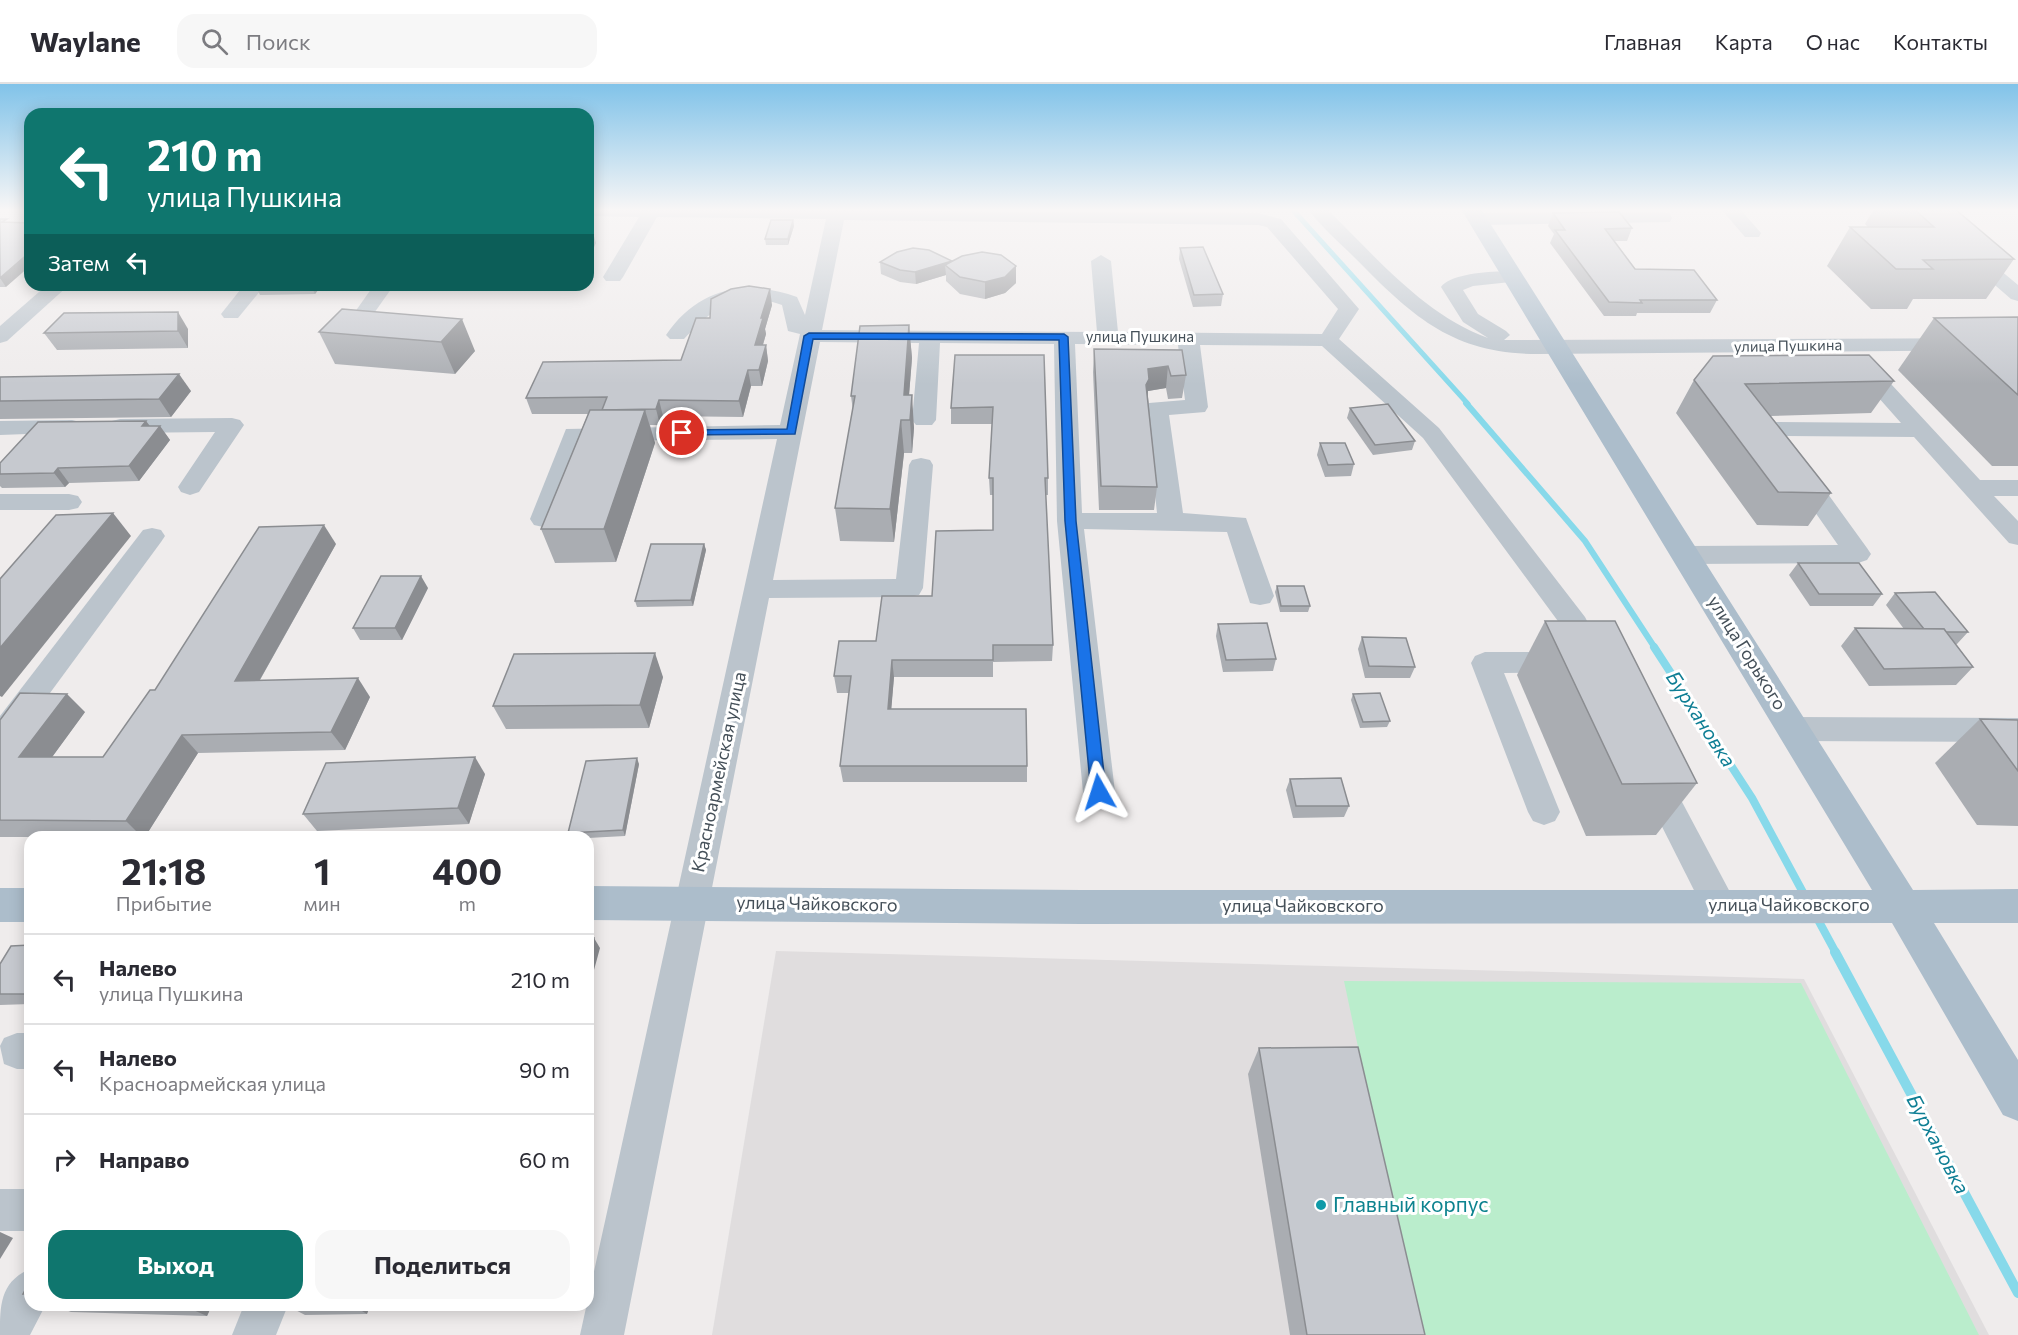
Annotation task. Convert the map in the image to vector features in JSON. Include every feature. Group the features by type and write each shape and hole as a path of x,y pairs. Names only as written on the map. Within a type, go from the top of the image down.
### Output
{"main road":[{"name":"улица Горького","path":"1508,267 1902,904 2018,1099"},
{"name":"улица Чайковского","path":"594,903 1082,907 1819,904 2018,906"},
{"path":"0,905 24,905"}],"street":[{"path":"613,277 619,267"},
{"name":"Красноармейская улица","path":"602,1335 824,267"},
{"path":"1102,267 1108,337"},
{"path":"1313,267 1349,309 1328,340 1431,433 1575,624 1600,672 1485,663 1544,812"},
{"name":"улица Пушкина","path":"1377,267 1412,301 1443,323 1478,342 1526,348 2018,344"},
{"path":"1985,267 2018,295"},
{"path":"1514,277 1470,280 1451,286 1470,318 1526,348"},
{"path":"0,337 51,291"},
{"path":"231,314 250,291"},
{"path":"360,319 380,291"},
{"path":"677,335 711,302 728,295 745,292 762,292 790,301 794,309 795,327 810,332"},
{"name":"улица Пушкина","path":"810,332 930,336 1328,340"},
{"path":"924,420 930,336"},
{"path":"1064,337 1070,521 1099,792"},
{"path":"1172,521 1157,408 1197,407 1188,337"},
{"path":"1844,345 2018,537"},
{"path":"0,428 232,425 190,487"},
{"path":"1686,555 1858,554 1769,429 1919,430"},
{"path":"543,519 574,434 791,432"},
{"path":"758,589 909,588 921,465"},
{"path":"1972,488 2018,488"},
{"path":"0,502 69,501"},
{"path":"1070,521 1172,521 1236,524 1260,596"},
{"path":"0,738 153,536"},
{"path":"1794,729 2018,730"},
{"path":"1643,757 1719,905"},
{"path":"0,1210 24,1210"},
{"path":"6,1335 24,1302"},
{"path":"254,1335 264,1311"}],"shaded area":[{"path":"776,951 1804,979 1989,1335 712,1335"}],"green space":[{"path":"1344,981 1801,983 1979,1335 1419,1335"}],"building":[{"path":"0,267 12,267 0,278"},
{"path":"893,267 931,267 915,272"},
{"path":"948,267 1015,267 1005,277 985,282 960,277"},
{"path":"1186,267 1212,267 1223,294 1194,295"},
{"path":"1583,267 1694,270 1717,300 1640,300 1642,303 1609,302"},
{"path":"1894,267 1933,269 1896,269"},
{"path":"749,286 770,289 755,345 766,345 759,370 748,370 739,401 659,400 656,409 602,410 607,397 526,398 543,362 681,360 696,318 710,318 711,299 731,289"},
{"path":"342,309 462,319 441,342 319,332"},
{"path":"178,312 178,331 44,333 64,313"},
{"path":"2018,317 2018,395 1934,318"},
{"path":"909,325 904,395 912,395 910,420 901,420 890,509 835,508 855,396 851,396 860,326"},
{"path":"1094,349 1182,350 1186,375 1171,376 1168,366 1148,369 1149,379 1146,385 1157,487 1101,486"},
{"path":"955,355 1044,355 1048,478 1045,478 1053,645 993,645 993,660 892,660 888,709 1026,709 1027,766 840,766 851,676 834,676 839,641 876,641 882,596 932,596 936,531 993,530 993,478 989,478 993,407 951,408"},
{"path":"1869,355 1894,381 1745,384 1831,493 1778,492 1694,380 1713,356"},
{"path":"179,374 159,399 0,401 0,377"},
{"path":"1388,404 1415,441 1375,445 1350,408"},
{"path":"590,410 645,410 604,529 541,529"},
{"path":"146,421 142,426 160,426 129,466 58,468 54,473 0,474 0,463 38,422"},
{"path":"1320,443 1345,443 1354,464 1328,465"},
{"path":"113,513 0,648 0,579 56,515"},
{"path":"324,525 235,681 358,678 331,732 182,735 126,821 0,820 0,720 20,693 67,694 19,757 103,757 150,690 155,690 259,527"},
{"path":"651,544 704,544 691,600 635,601"},
{"path":"1798,563 1859,563 1882,594 1819,594"},
{"path":"381,576 421,576 395,628 353,628"},
{"path":"1277,586 1304,586 1310,606 1281,606"},
{"path":"1935,592 1968,632 1924,629 1895,593"},
{"path":"1545,621 1615,621 1697,783 1622,784"},
{"path":"1267,623 1276,659 1226,660 1218,624"},
{"path":"1855,628 1944,629 1973,667 1884,669"},
{"path":"1362,637 1406,638 1415,667 1369,666"},
{"path":"655,653 640,705 493,706 514,654"},
{"path":"1380,693 1390,721 1363,722 1353,694"},
{"path":"1980,719 2018,720 2018,771"},
{"path":"475,757 458,808 303,814 326,763"},
{"path":"637,758 623,830 568,831 586,761"},
{"path":"1341,778 1349,806 1296,806 1290,779"},
{"path":"24,945 24,994 0,994 0,964 11,946"},
{"name":"Главный корпус","path":"1358,1047 1425,1335 1307,1335 1259,1048"}],"waterway":[{"name":"Бурхановка","path":"1345,267 1468,404"},
{"name":"Бурхановка","path":"1466,403 1585,541 1655,648"},
{"name":"Бурхановка","path":"1654,647 1752,798 1806,898"},
{"name":"Бурхановка","path":"1816,916 1836,953"},
{"name":"Бурхановка","path":"1835,952 2018,1293"}],"place":[{"name":"Главный корпус","path":"1321,1205"}],"route":[{"path":"682,433 791,432 809,336 1064,337 1070,521 1099,792"}]}
